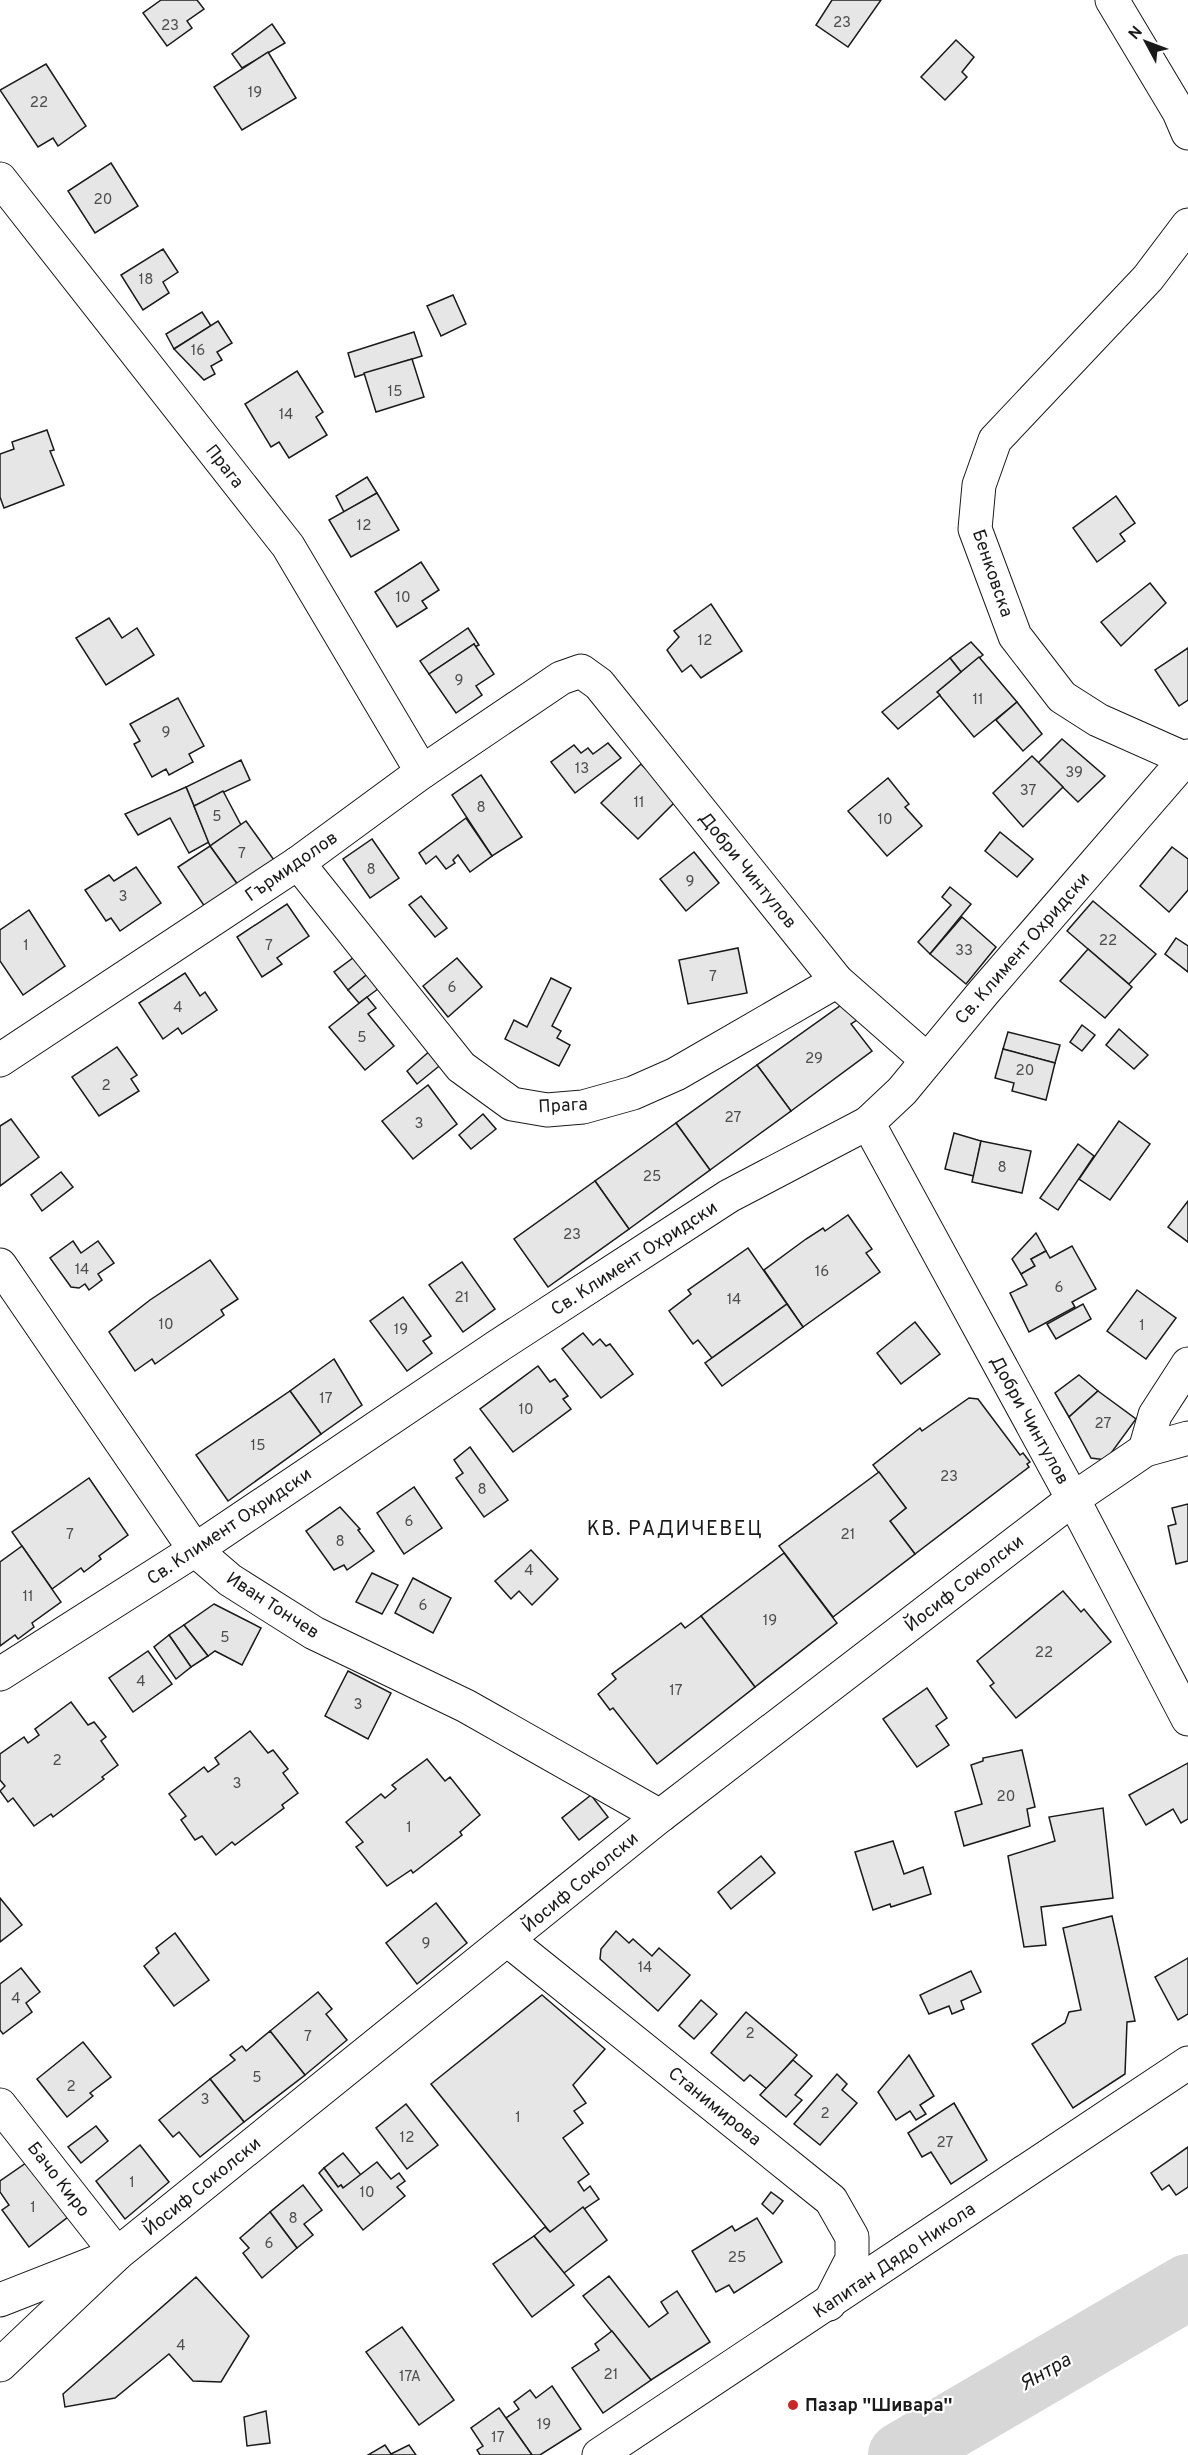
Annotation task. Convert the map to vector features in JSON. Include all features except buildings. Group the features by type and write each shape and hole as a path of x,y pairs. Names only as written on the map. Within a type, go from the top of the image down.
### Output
{"street":[{"path":"1112,0 1179,112 1188,132"},
{"name":"Прага","path":"0,178 288,546 422,771"},
{"name":"Бенковска","path":"1187,758 1098,720 1062,697 1015,636 975,529 979,485 995,440 1148,278 1188,225"},
{"name":"Гърмидолов","path":"0,1059 298,863 422,771 561,678 581,671"},
{"name":"Добри Чинтулов","path":"581,671 599,684 837,981 927,1059"},
{"name":"Св. Климент Охридски","path":"0,1674 195,1550 498,1346 729,1196 868,1123 902,1091 927,1059 1187,758"},
{"name":"Прага","path":"298,863 461,1067 512,1104 548,1110 571,1108 633,1093 676,1074 837,981"},
{"name":"Добри Чинтулов","path":"868,1123 1073,1499 1188,1719"},
{"name":"Иван Тончев","path":"0,1265 195,1550 230,1580 314,1634 466,1706 660,1816"},
{"path":"1145,1450 1155,1415 1188,1364"},
{"name":"Йосиф Соколски","path":"0,2365 117,2254 509,1941 660,1816 1073,1499 1145,1450 1188,1438"},
{"name":"Станимирова","path":"509,1941 831,2200 852,2237 852,2259 829,2304"},
{"name":"Капитан Дядо Никола","path":"599,2455 1188,2063"},
{"name":"Бачо Киро","path":"0,2105 117,2254"},
{"path":"0,2300 117,2254"}],"waterway":[{"name":"Янтра","path":"901,2455 1188,2287"}],"place":[{"name":"Пазар ''Шивара''","path":"793,2405"}],"district":[{"name":"КВ. РАДИЧЕВЕЦ","path":"675,1528"}]}
